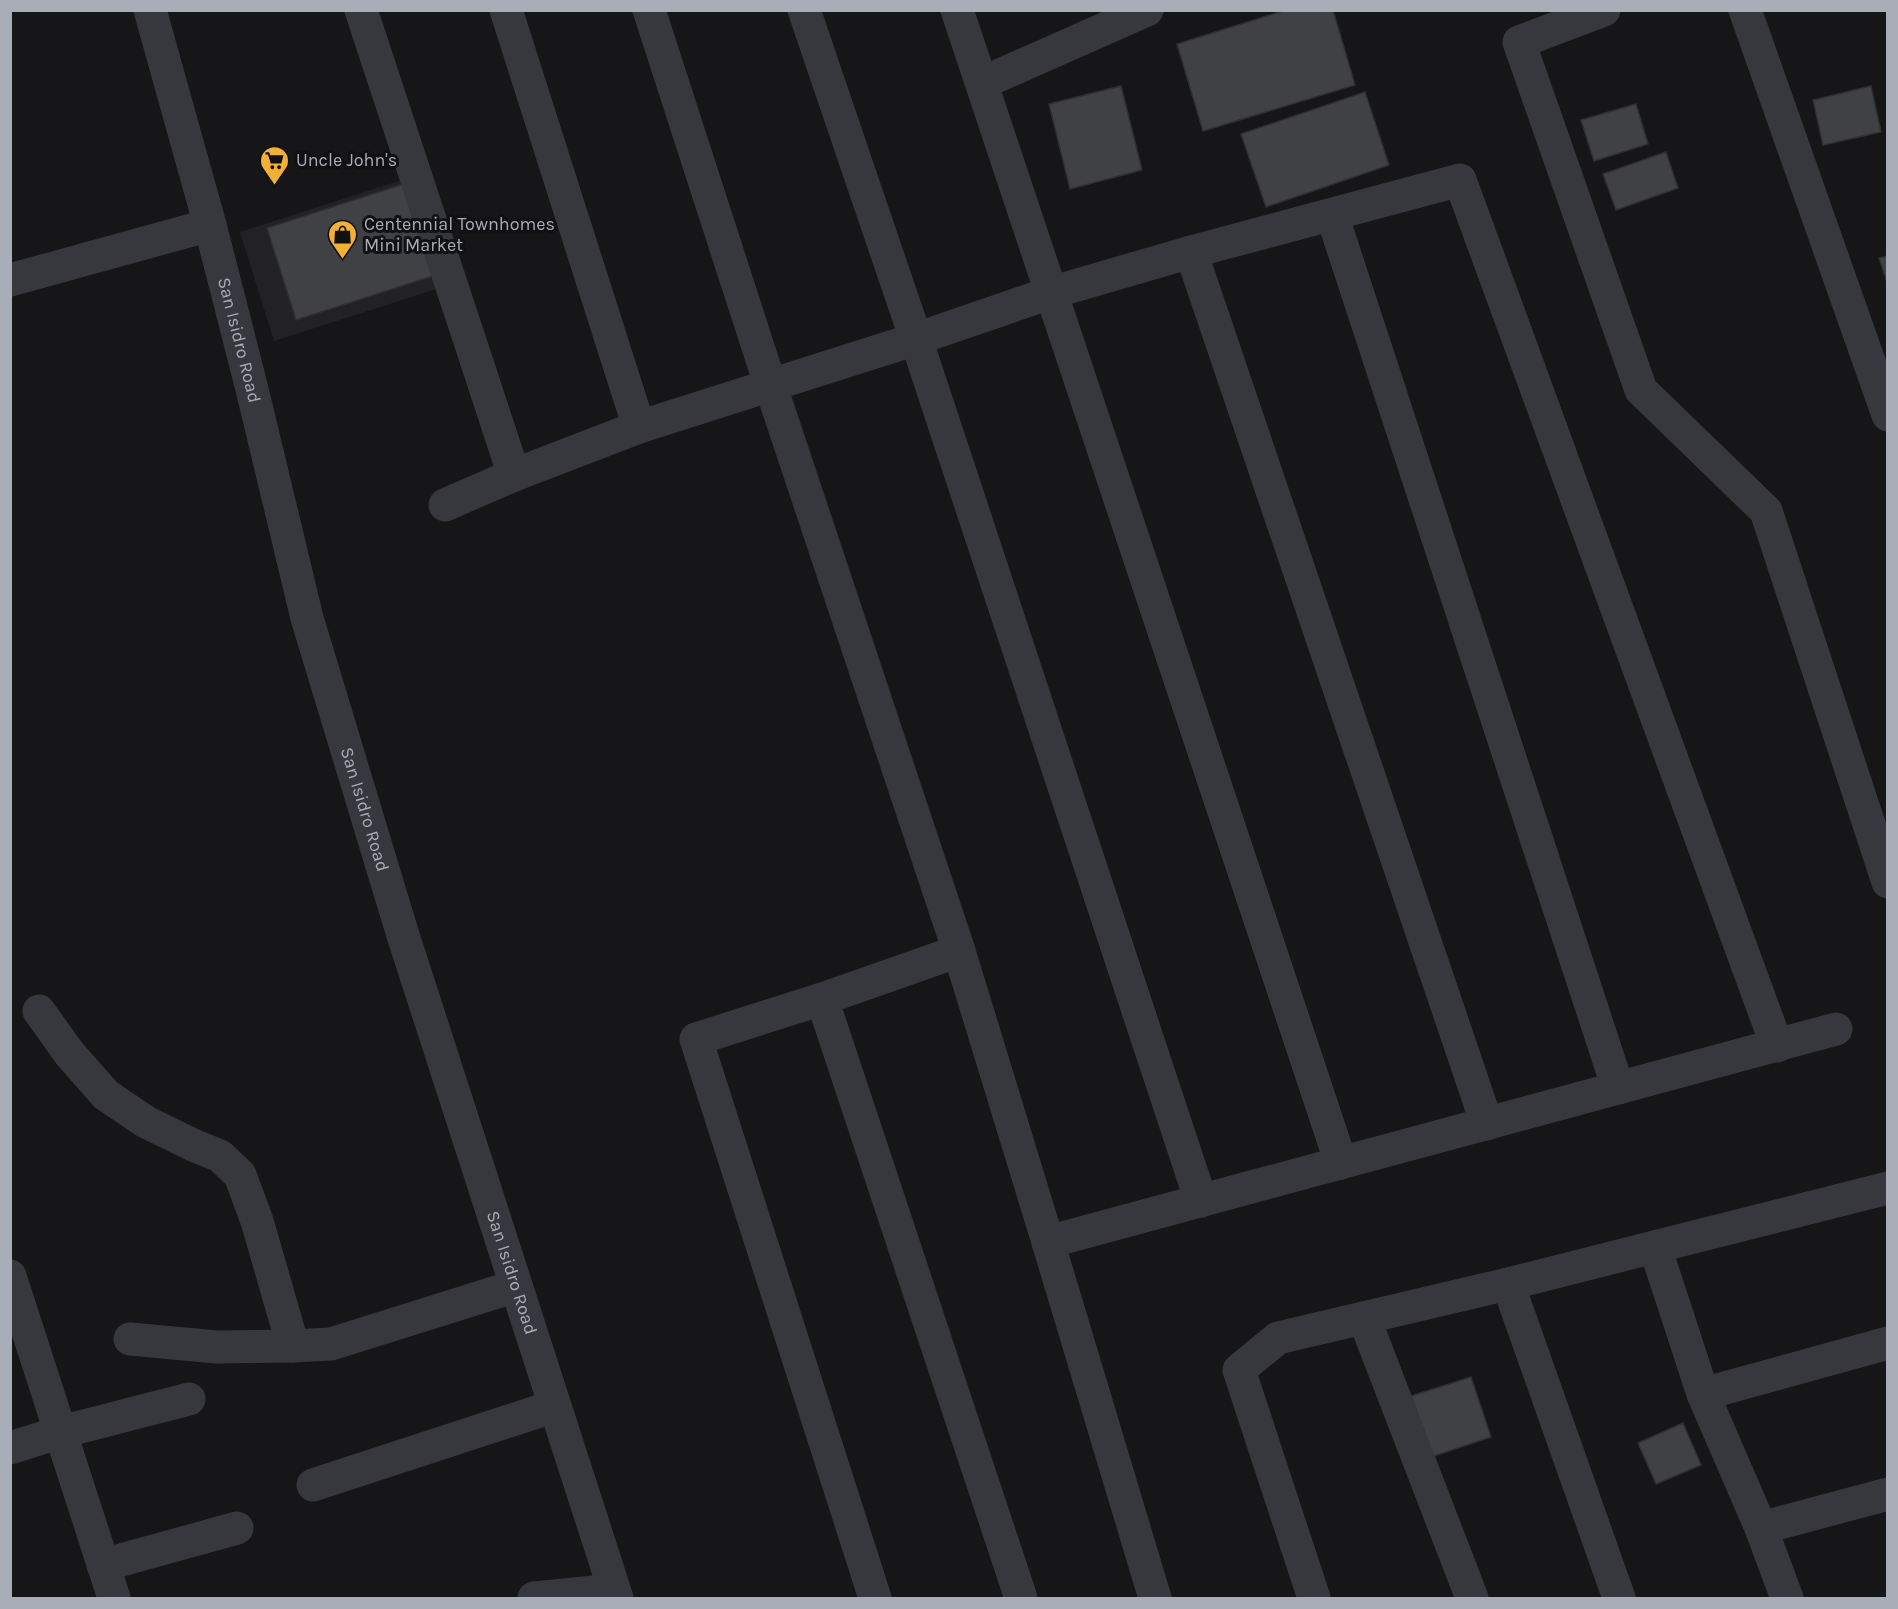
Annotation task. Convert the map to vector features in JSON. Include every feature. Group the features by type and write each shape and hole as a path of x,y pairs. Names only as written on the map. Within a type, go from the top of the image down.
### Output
{"street":[{"name":"San Isidro Road","path":"150,10 252,385 307,618 406,943 615,1594"},
{"path":"361,10 514,475"},
{"path":"506,10 639,427"},
{"path":"649,10 770,384 959,951 1155,1599"},
{"path":"804,10 916,339 1201,1201"},
{"path":"957,10 1341,1163"},
{"path":"982,83 1147,10"},
{"path":"1604,10 1519,42 1641,390 1766,511 1887,882"},
{"path":"1745,10 1887,415"},
{"path":"446,505 514,475 639,427 916,339 1050,293 1191,252 1460,180 1777,1046"},
{"path":"1332,215 1618,1088"},
{"path":"10,280 210,225"},
{"path":"1191,252 1487,1124"},
{"path":"875,1599 696,1039 822,999 959,951"},
{"path":"822,999 1021,1599"},
{"path":"39,1011 69,1053 106,1095 146,1122 220,1156 240,1175 257,1221 293,1346"},
{"path":"1048,1242 1836,1029"},
{"path":"1314,1599 1239,1370 1278,1338 1508,1284 1887,1188"},
{"path":"1655,1247 1703,1394 1761,1528 1787,1599"},
{"path":"10,1276 114,1599"},
{"path":"1508,1284 1619,1599"},
{"path":"130,1339 217,1347 331,1344 516,1286"},
{"path":"1364,1318 1472,1599"},
{"path":"1703,1394 1887,1342"},
{"path":"10,1448 61,1432 189,1399"},
{"path":"312,1485 555,1406"},
{"path":"1761,1528 1887,1494"},
{"path":"103,1565 237,1528"},
{"path":"534,1599 615,1594"}],"shaded area":[{"name":"Centennial Townhomes Mini Market","path":"411,177 446,286 274,341 240,232"}],"building":[{"path":"1286,10 1333,10 1355,85 1203,131 1177,44"},
{"path":"1121,86 1142,170 1070,189 1049,104"},
{"path":"1871,86 1881,132 1823,145 1813,100"},
{"path":"1365,92 1389,165 1266,207 1241,134"},
{"path":"1636,104 1648,144 1594,161 1581,120"},
{"path":"1666,152 1678,188 1616,210 1603,174"},
{"name":"Centennial Townhomes Mini Market","path":"410,182 439,274 296,320 267,228"},
{"path":"1888,256 1888,285 1879,258"},
{"path":"1471,1377 1491,1437 1431,1457 1411,1396"},
{"path":"1683,1423 1701,1465 1656,1484 1638,1443"}],"place":[{"name":"Uncle John's","path":"275,186"},
{"name":"Centennial Townhomes Mini Market","path":"343,260"}]}
